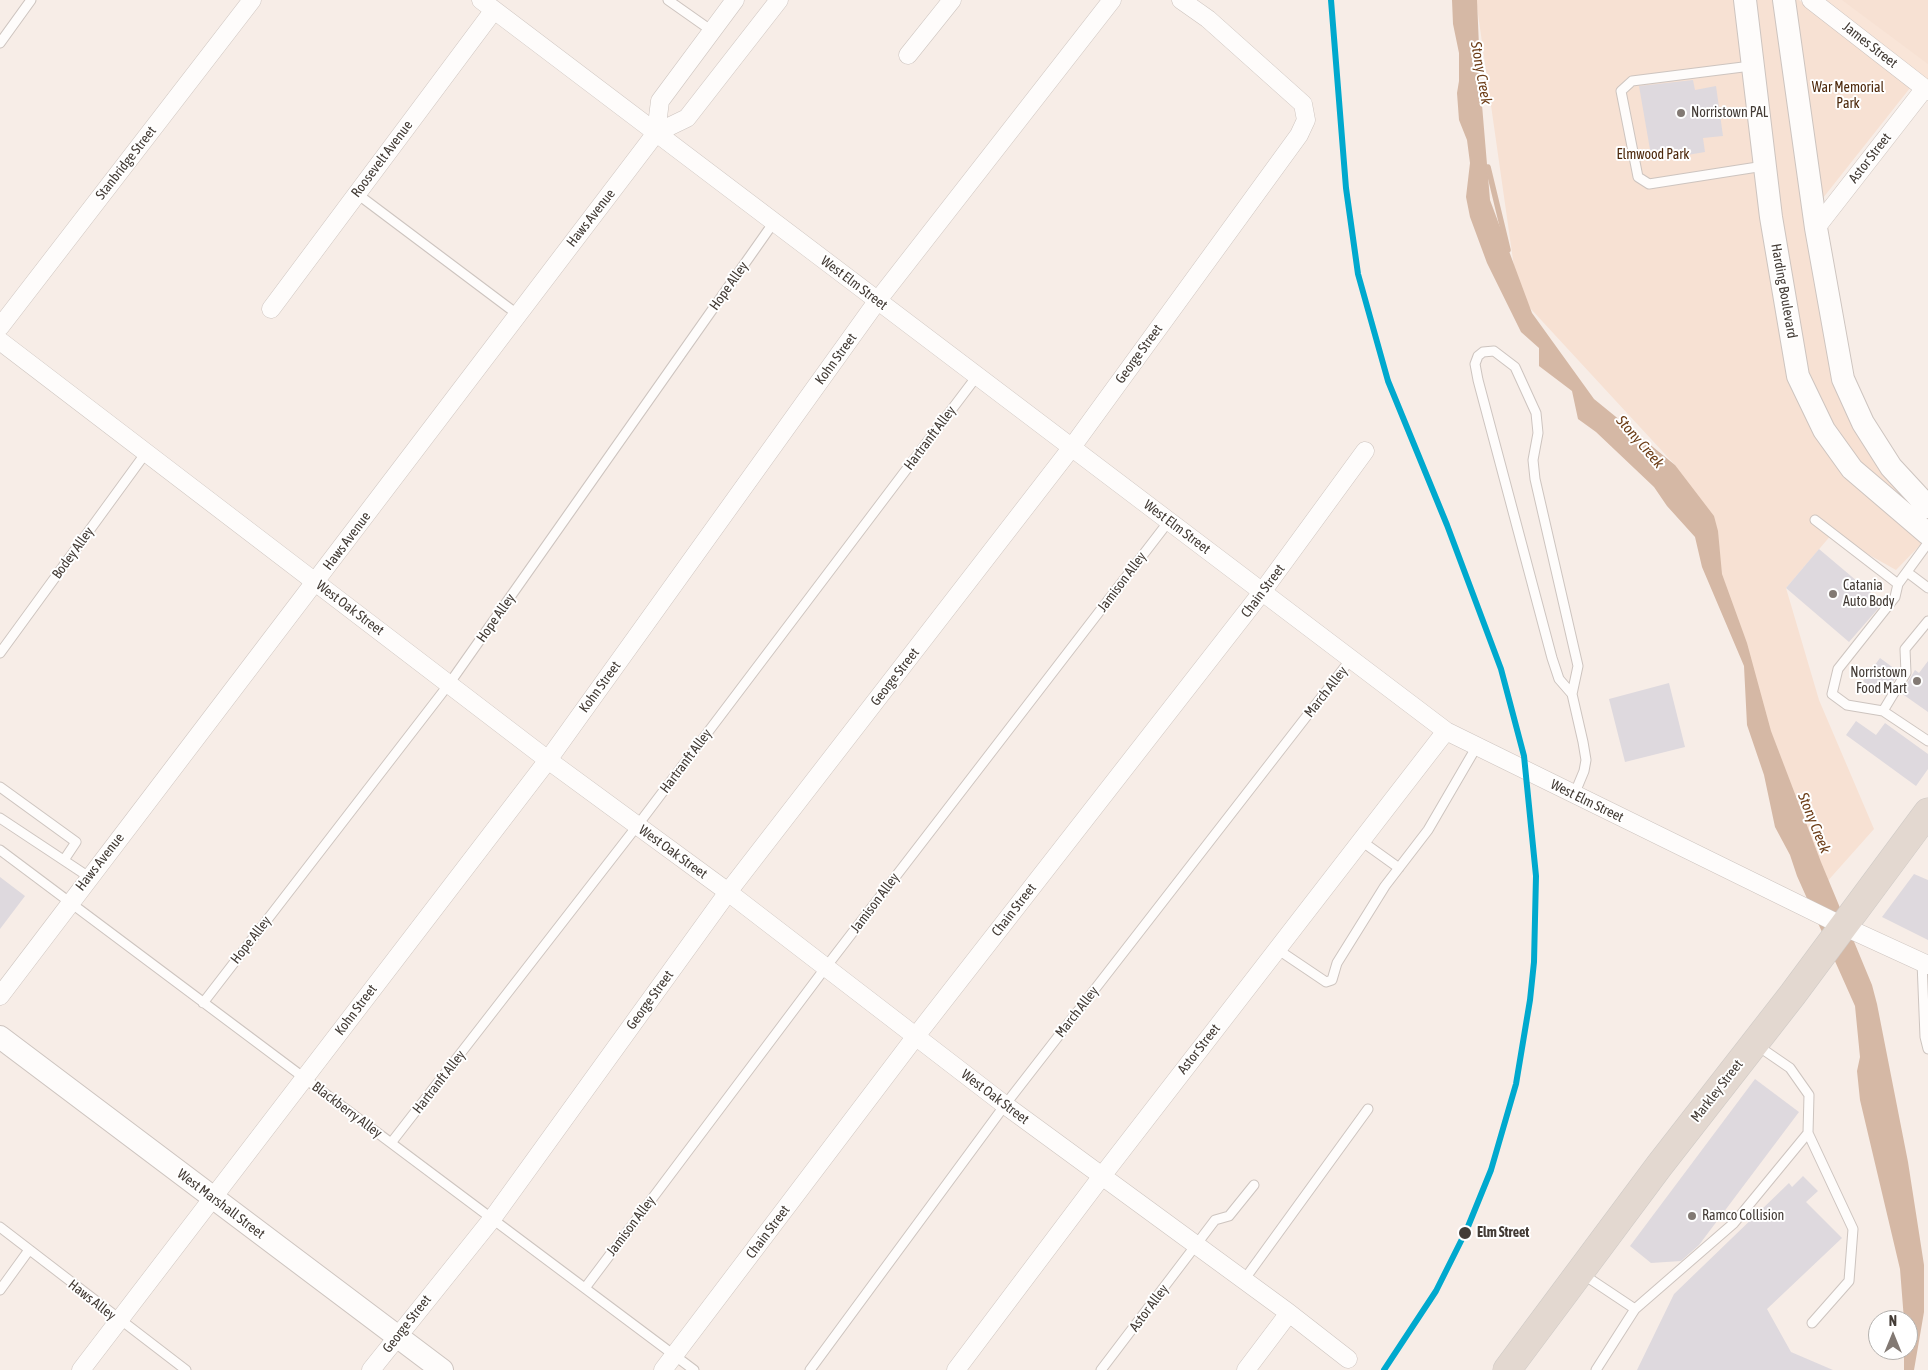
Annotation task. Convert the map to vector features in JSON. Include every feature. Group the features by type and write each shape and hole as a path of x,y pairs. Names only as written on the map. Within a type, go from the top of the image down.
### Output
{"highway":[{"name":"Markley Street","path":"1507,1370 1920,827"}],"street":[{"name":"Stanbridge Street","path":"0,327 252,0"},
{"path":"656,133 660,101 735,0"},
{"name":"Haws Avenue","path":"0,996 69,902 316,582 517,314 656,133 687,118 779,0"},
{"path":"908,55 952,0"},
{"name":"Kohn Street","path":"81,1370 211,1197 548,760 878,300 1112,0"},
{"name":"George Street","path":"371,1370 492,1219 728,892 1072,447 1299,135 1306,120 1303,104 1208,18 1182,0"},
{"name":"Harding Boulevard","path":"1745,0 1771,217 1798,376 1824,430 1852,468 1928,534"},
{"path":"1784,0 1816,228 1843,379 1864,423 1891,467 1928,507"},
{"name":"James Street","path":"1811,0 1926,90"},
{"name":"West Elm Street","path":"488,5 1446,731 1843,926 1925,963"},
{"name":"Roosevelt Avenue","path":"271,309 356,193 488,5"},
{"name":"Astor Street","path":"1816,228 1926,90"},
{"name":"West Oak Street","path":"0,341 145,454 548,760 728,892 1005,1105 1290,1313 1348,1359"},
{"name":"Chain Street","path":"663,1370 916,1036 1262,592 1365,451"},
{"name":"Astor Street","path":"956,1370 1102,1176 1446,731"},
{"name":"West Marshall Street","path":"0,1037 442,1370"},
{"path":"1246,1370 1290,1313"}],"lane":[{"path":"0,43 31,0"},
{"path":"668,0 712,31"},
{"path":"1752,66 1632,81 1621,91 1638,177 1649,184 1764,166"},
{"path":"356,193 517,314"},
{"name":"Hope Alley","path":"203,1003 449,684 774,222"},
{"path":"1572,694 1559,679 1552,658 1478,380 1475,364 1478,356 1483,352 1494,351 1515,367 1536,413 1538,433 1533,460 1535,479 1578,666 1572,694 1586,760 1584,771 1574,795"},
{"name":"Hartranft Alley","path":"391,1143 637,826 977,376"},
{"name":"Bodey Alley","path":"0,652 145,454"},
{"path":"1814,520 1898,584"},
{"name":"Jamison Alley","path":"585,1288 826,967 1169,521"},
{"path":"1928,543 1898,584 1895,598 1838,669 1832,694 1847,705 1883,711 1928,741"},
{"path":"1907,572 1928,588"},
{"path":"1883,711 1906,673 1905,649 1928,621"},
{"name":"March Alley","path":"810,1370 1005,1105 1351,659"},
{"path":"1277,949 1326,982 1332,980 1336,963 1399,868 1428,830 1477,746"},
{"path":"0,787 76,842 64,860"},
{"path":"0,818 89,877"},
{"path":"1360,840 1399,868"},
{"name":"Blackberry Alley","path":"0,850 694,1370"},
{"path":"1925,963 1925,1037 1928,1049"},
{"path":"1754,1044 1790,1068 1809,1095 1808,1133 1853,1229 1849,1281 1812,1323"},
{"path":"1244,1280 1368,1109"},
{"path":"1596,1370 1635,1309 1734,1223 1808,1133"},
{"name":"Astor Alley","path":"1101,1370 1215,1220 1229,1216 1254,1185"},
{"name":"Haws Alley","path":"0,1227 118,1320 186,1370"},
{"path":"0,1290 29,1250"},
{"path":"1580,1272 1635,1309"}],"shaded area":[{"path":"1811,0 1928,0 1928,91"}],"green space":[{"name":"Elmwood Park","path":"1476,0 1786,0 1819,245 1870,434 1928,502 1928,537 1896,570 1832,534 1786,588 1819,700 1874,829 1825,884 1675,465 1518,295"},
{"name":"War Memorial Park","path":"1791,0 1799,0 1910,88 1819,203"},
{"path":"1842,0 1928,0 1928,64"}],"water":[{"path":"1452,0 1477,0 1481,93 1490,200 1532,313 1594,399 1675,465 1714,516 1718,531 1722,574 1747,643 1771,731 1821,862 1872,985 1877,1004 1908,1162 1924,1265 1924,1312 1918,1347 1918,1310 1903,1310 1900,1269 1860,1100 1857,1071 1860,1057 1855,1006 1797,876 1790,855 1775,827 1764,775 1747,725 1744,666 1702,567 1695,537 1667,506 1654,487 1596,432 1578,419 1572,391 1539,366 1539,348 1521,332 1487,263 1470,217 1466,197 1470,163 1467,140 1459,120 1457,93 1459,53 1453,24"},
{"path":"1904,1360 1916,1360 1914,1370 1904,1370"}],"building":[{"name":"Norristown PAL","path":"1693,80 1695,90 1716,86 1723,136 1703,138 1705,152 1652,161 1639,86"},
{"name":"Catania Auto Body","path":"1819,549 1883,603 1849,642 1786,588"},
{"path":"1880,658 1899,672 1891,685 1889,684 1881,695 1863,681"},
{"name":"Norristown Food Mart","path":"1928,661 1928,712 1901,693 1915,670 1919,673"},
{"path":"1669,683 1685,747 1625,762 1609,699"},
{"path":"1856,721 1876,735 1885,723 1928,754 1928,769 1916,786 1846,735"},
{"path":"1914,874 1928,880 1928,940 1882,917"},
{"path":"0,877 25,896 0,929"},
{"path":"1755,1079 1799,1112 1699,1245 1681,1261 1651,1263 1630,1246"},
{"path":"1803,1176 1818,1191 1806,1202 1842,1238 1767,1309 1791,1352 1833,1370 1637,1370 1674,1294 1789,1183 1792,1187"}],"waterway":[{"name":"Stony Creek","path":"1488,167 1508,250"}],"transit line":[{"path":"1331,0 1346,188 1358,274 1388,381 1447,525 1501,669 1524,756 1536,876 1534,962 1530,1000 1516,1084 1491,1170 1467,1229 1436,1291 1384,1370"}],"place":[{"name":"Norristown PAL","path":"1681,113"},
{"name":"Catania Auto Body","path":"1833,594"},
{"name":"Norristown Food Mart","path":"1917,681"},
{"name":"Ramco Collision","path":"1692,1216"},
{"name":"Elm Street","path":"1465,1233"}]}
